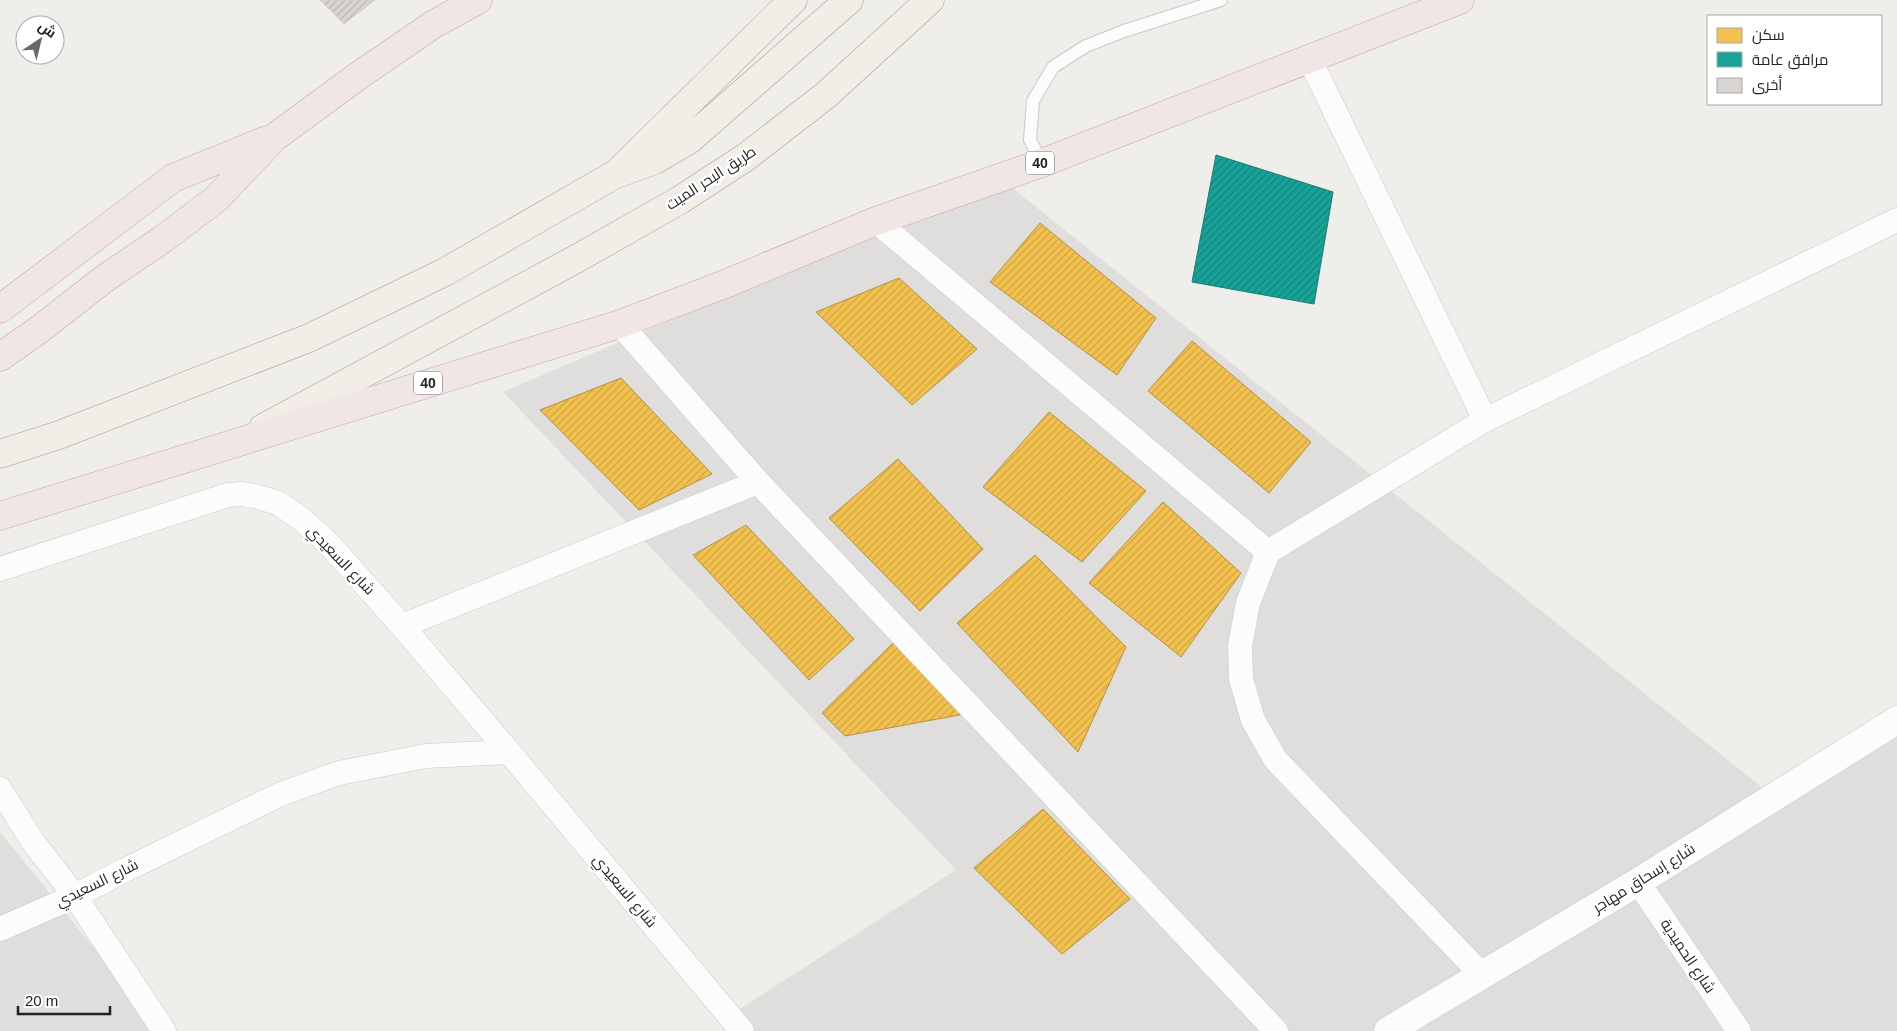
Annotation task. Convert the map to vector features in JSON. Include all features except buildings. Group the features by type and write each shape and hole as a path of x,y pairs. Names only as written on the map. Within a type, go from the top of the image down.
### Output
{"highway":[{"path":"0,356 40,329 104,279 163,239 216,199 275,137 437,16 478,0"},
{"name":"40","path":"0,516 620,324 725,284 876,221 1042,163 1460,0"},
{"path":"0,309 173,178 275,137"}],"main road":[{"path":"614,174 793,0"},
{"path":"0,454 59,436 309,338 445,272 614,174 655,160 689,140 849,0"},
{"name":"طريق البحر الميت","path":"236,442 466,319 680,200 746,157 826,95 930,0"}],"street":[{"path":"1310,58 1485,420"},
{"path":"1483,976 1275,758 1253,720 1241,679 1240,646 1248,603 1268,552 1485,420 1897,220"},
{"path":"876,221 1268,552"},
{"path":"620,324 758,482 1276,1031"},
{"path":"402,626 758,482"},
{"name":"شارع السعيدي","path":"0,569 228,495 255,496 278,503 300,518 328,543 402,626 742,1031"},
{"name":"شارع إسحاق مهاجر","path":"1388,1031 1638,882 1897,720"},
{"name":"شارع السعيدي","path":"0,929 75,896 281,794 339,773 426,756 509,752"},
{"path":"0,789 33,842 75,896 164,1031"},
{"name":"شارع الحميدية","path":"1638,882 1739,1031"}],"lane":[{"path":"1042,163 1030,140 1032,101 1053,67 1086,46 1221,0"}],"shaded area":[{"path":"1006,183 1769,793 1897,710 1897,1031 740,1031 726,1018 956,870 503,392 626,339"},
{"path":"0,832 161,1031 0,1031"}]}
